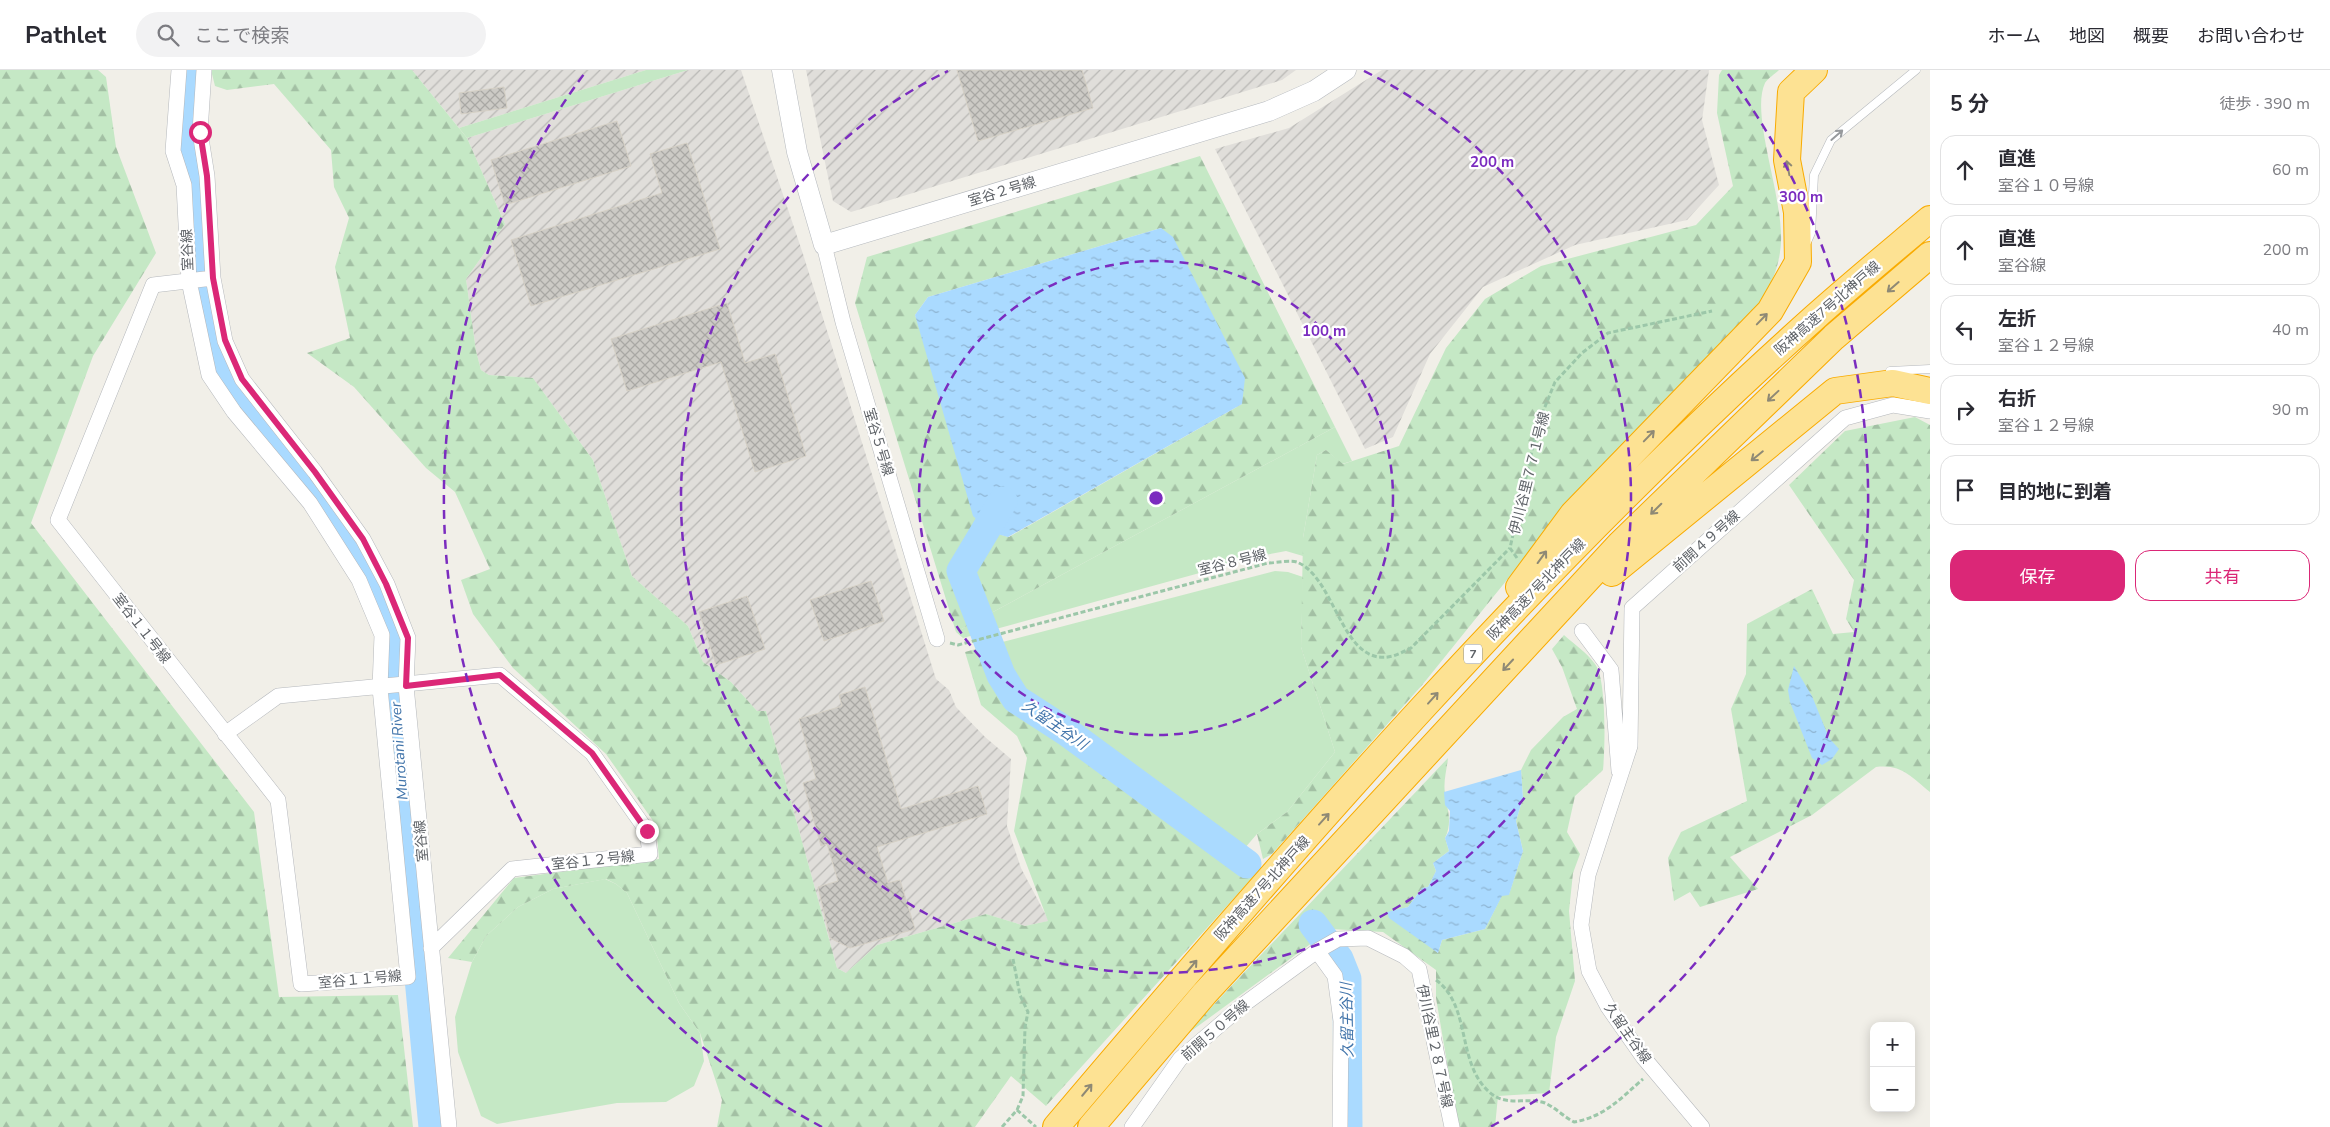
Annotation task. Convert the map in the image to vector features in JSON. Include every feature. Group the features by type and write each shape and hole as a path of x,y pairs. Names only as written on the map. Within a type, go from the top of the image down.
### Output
{"highway":[{"path":"1461,667 1573,514 1770,311 1798,262 1797,212 1786,160 1791,92 1814,70"},
{"name":"阪神高速7号北神戸線","path":"1056,1127 1197,960 1461,667 1600,524 1706,419 1815,317 1930,219"},
{"name":"阪神高速7号北神戸線","path":"1091,1127 1205,993 1620,544 1834,337 1930,255"},
{"path":"1535,636 1835,391 1893,383 1930,391"}],"street":[{"name":"室谷線","path":"179,70 173,151 184,185 188,281 213,278 225,340 242,379 315,472 363,539 386,584 408,638 406,686 448,1127"},
{"path":"204,70 200,132 207,176 213,278"},
{"path":"782,70 797,152 824,245"},
{"name":"室谷２号線","path":"824,245 1269,111 1314,91 1346,70"},
{"name":"室谷５号線","path":"824,245 843,322 937,639"},
{"name":"室谷１１号線","path":"188,281 209,375 234,412 310,503 359,580 382,634 380,688 408,977 301,984 278,800 58,520 153,285 188,281"},
{"name":"前開４９号線","path":"1619,780 1630,746 1632,608 1845,418 1893,405 1930,411"},
{"path":"1582,631 1611,670 1619,780"},
{"name":"室谷１２号線","path":"225,734 278,696 406,686 500,675 592,753 647,831 650,854 512,869 431,948"},
{"name":"久留主谷線","path":"1619,780 1588,875 1581,926 1589,971 1608,1007 1654,1070 1702,1127"},
{"name":"伊川谷里２８７号線","path":"1325,946 1338,939 1368,938 1404,956 1419,969 1452,1127"},
{"path":"1325,946 1335,976 1341,1021 1340,1127"},
{"name":"前開５０号線","path":"1132,1127 1180,1059 1243,1005 1325,946"}],"lane":[{"path":"1798,262 1811,233 1814,175 1831,140 1916,70"},
{"path":"1880,374 1888,371 1930,369"},
{"path":"1835,391 1871,378"}],"path":[{"name":"伊川谷里７７１号線","path":"1518,561 1510,548 1538,424 1555,382 1582,353 1608,333 1712,311"},
{"name":"室谷８号線","path":"937,639 958,644 1268,563 1298,562 1318,578 1352,642 1372,656 1392,656 1410,648 1510,548"},
{"path":"1002,1127 1017,1110 1024,1096 1025,1027 1028,1012 1020,995 1013,959"},
{"path":"1419,969 1446,987 1453,998 1473,1069 1482,1084 1493,1095 1503,1100 1544,1102 1574,1122 1592,1119 1612,1107 1654,1070"},
{"path":"1017,1110 1036,1127"}],"shaded area":[{"path":"412,70 646,70 459,128"},
{"path":"688,70 741,70 803,254 936,679 949,690 956,707 985,737 1011,759 1007,826 1021,868 1049,921 1025,926 986,914 877,945 846,973 837,968 766,711 757,711 731,682 703,662 688,626 632,576 593,460 533,378 489,375 481,370 476,351 466,279 505,224 467,138"},
{"path":"806,70 1296,70 1282,80 851,212 833,201"},
{"path":"1382,70 1709,70 1702,120 1719,185 1687,220 1575,245 1483,287 1430,354 1393,437 1365,449 1215,149 1289,128"}],"green space":[{"path":"0,70 98,70 106,77 116,147 156,253 93,356 31,523 254,812 279,997 398,995 413,1127 0,1127"},
{"path":"211,70 412,70 467,138 505,224 466,279 476,351 481,370 489,375 533,378 593,460 632,576 688,626 703,662 731,682 757,711 766,711 837,968 846,973 877,945 986,914 1025,926 1048,921 1014,831 1027,758 1017,736 981,705 965,652 983,647 992,677 1010,703 1254,876 1046,1106 1011,1076 975,1127 717,1127 722,1100 700,1033 679,1003 627,893 606,879 553,889 518,907 486,936 472,962 448,958 514,878 659,859 656,825 606,754 513,668 473,614 461,580 490,569 455,492 426,468 354,387 307,353 350,338 335,267 349,218 334,187 331,150 274,84 227,90 215,86"},
{"path":"646,70 688,70 467,138 459,128"},
{"path":"1722,70 1779,70 1765,83 1761,98 1765,139 1779,211 1780,252 1773,278 1757,310 1752,318 1560,514 1423,684 1272,854 1263,859 1257,834 1287,812 1335,752 1301,647 1303,538 1317,455 1326,450 1343,464 1399,446 1446,348 1485,299 1541,266 1696,225 1733,186 1717,113 1719,75"},
{"path":"1200,156 1335,427 956,632 855,303 867,257","holes":["1161,228 1242,404 1009,537 990,532 915,315 928,297"]},
{"path":"1915,417 1930,425 1930,792 1900,770 1876,767 1812,815 1730,857 1758,889 1700,907 1690,892 1674,901 1668,858 1681,832 1747,801 1731,709 1746,674 1747,624 1812,589 1833,634 1854,632 1846,619 1854,580 1789,485 1845,431"},
{"path":"1335,427 1352,461 1342,464 1326,450 1317,455 1303,538 1303,556 1286,551 1265,555 963,638 956,632"},
{"path":"1275,571 1288,572 1303,577 1301,647 1335,752 1287,812 1257,834 1244,849 1175,795 1023,692 1015,684 1009,669 991,674 983,647"},
{"path":"1564,635 1588,656 1599,672 1603,699 1604,747 1603,770 1575,796 1567,832 1580,854 1573,873 1569,911 1575,981 1556,1037 1549,1093 1498,1096 1495,1127 1458,1127 1436,998 1436,970 1383,932 1331,929 1183,1037 1448,758 1445,789 1449,826 1445,838 1449,851 1433,863 1436,871 1428,887 1422,888 1408,907 1387,913 1438,953 1442,940 1485,929 1502,895 1509,894 1523,851 1516,821 1523,798 1521,770 1531,750 1563,717 1577,709 1562,667 1552,649"},
{"path":"605,879 616,884 627,893 679,1003 700,1033 704,1061 694,1086 666,1102 617,1103 497,1124 481,1116 458,1052 455,1017 472,962 486,936 518,907 553,889"}],"water":[{"path":"1161,228 1173,237 1245,378 1242,404 1008,537 990,532 973,516 915,315 928,297"},
{"path":"1794,666 1812,696 1829,738 1839,749 1832,759 1822,765 1812,758 1790,702 1788,690"},
{"path":"1521,770 1523,798 1516,821 1523,851 1509,895 1502,896 1485,929 1442,940 1438,953 1389,918 1387,912 1408,907 1422,888 1428,887 1436,871 1433,863 1449,851 1445,838 1449,831 1450,811 1445,805 1444,792"}],"building":[{"path":"957,70 1082,70 1093,108 978,141"},
{"path":"504,87 507,108 461,114 459,93"},
{"path":"617,121 631,166 505,205 491,160"},
{"path":"687,143 720,249 531,306 511,240 662,193 650,154"},
{"path":"727,303 745,363 775,354 806,456 755,472 721,362 627,391 611,339"},
{"path":"871,581 884,621 824,641 810,600"},
{"path":"747,596 765,649 716,665 699,612"},
{"path":"865,687 901,809 978,786 987,814 877,847 888,883 900,880 915,929 850,948 830,938 818,887 838,881 827,844 821,846 803,783 816,779 799,719 842,706 839,695"}],"waterway":[{"name":"Murotani River","path":"192,70 188,124 195,182 197,265 216,357 232,393 297,464 331,512 367,574 392,636 397,744 433,1127"},
{"name":"久留主谷川","path":"1003,501 961,571 1001,675 1016,699 1067,732 1247,864"},
{"name":"久留主谷川","path":"1313,924 1339,959 1347,979 1348,1127"}],"route":[{"path":"200,132 207,176 213,278 225,340 242,379 315,472 363,539 386,584 408,638 406,686 500,675 592,753 647,831"}]}
